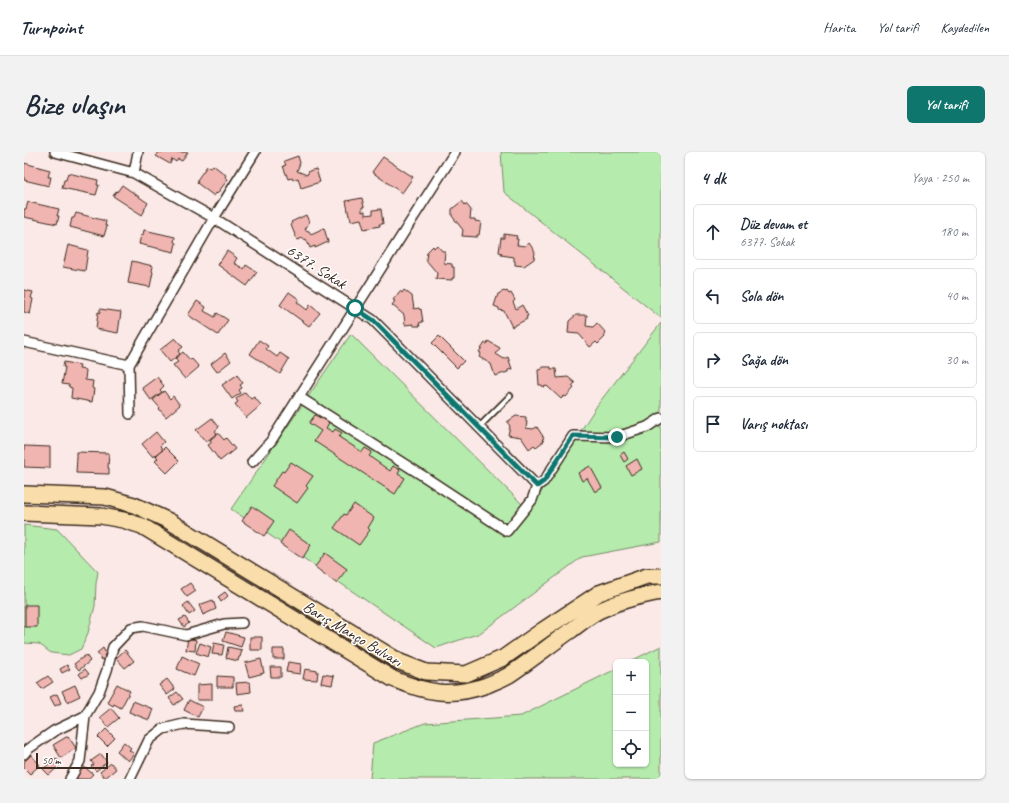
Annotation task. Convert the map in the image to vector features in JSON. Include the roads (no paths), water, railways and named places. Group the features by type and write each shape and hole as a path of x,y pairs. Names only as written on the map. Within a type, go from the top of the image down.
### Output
{"main road":[{"name":"Barış Manço Bulvarı","path":"24,494 105,497 134,505 169,521 400,662 426,672 466,674 503,658 542,630 599,593 647,576 661,576"},
{"name":"Barış Manço Bulvarı","path":"24,513 101,516 123,520 142,526 393,679 411,687 429,691 450,693 473,690 490,684 508,676 602,609 636,597 661,592"}],"street":[{"name":"6377. Sokak","path":"55,152 134,173 214,218 373,320 537,486"},
{"path":"134,173 138,152"},
{"path":"130,414 129,365 214,218 256,152"},
{"path":"252,462 271,441 454,152"},
{"path":"24,342 129,365"},
{"path":"299,397 507,531 532,500 537,486 544,481 573,436 617,437 647,428 661,418"},
{"path":"70,779 80,761 85,716 99,692 113,647 131,628 143,626 186,635 224,624 242,623"},
{"path":"24,754 28,749 54,731 85,716"},
{"path":"130,779 149,740 163,729 184,724 229,727"}],"lane":[{"path":"479,428 510,396"}]}
